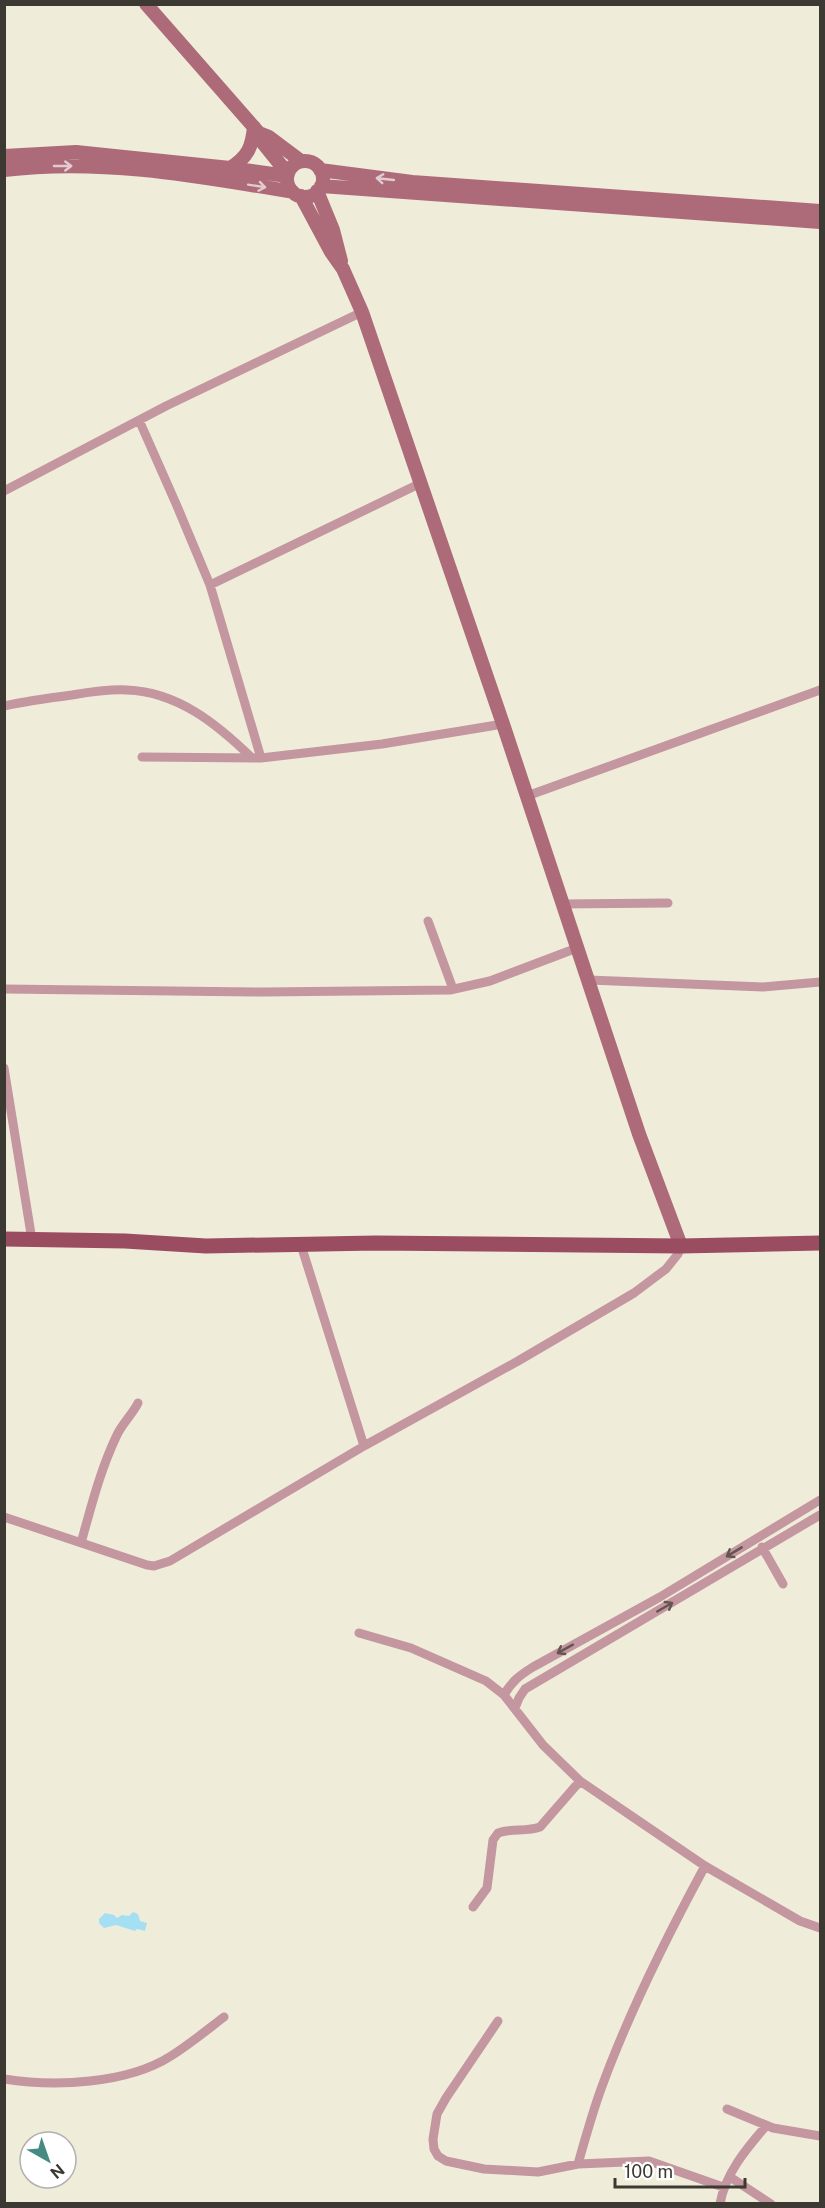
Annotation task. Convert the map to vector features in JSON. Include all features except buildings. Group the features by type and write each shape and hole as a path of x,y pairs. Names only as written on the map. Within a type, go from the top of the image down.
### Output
{"main road":[{"path":"4,1239 124,1241 206,1246 387,1243 681,1246 820,1243"}],"street":[{"path":"146,4 257,130 263,143 287,175"},
{"path":"257,130 302,161 312,163 320,170 412,182 820,211"},
{"path":"230,168 240,162 250,150 257,130"},
{"path":"4,156 76,152 287,175"},
{"path":"302,161 293,165 287,175 287,182 297,194 343,269"},
{"path":"4,170 47,166 149,170 308,196 319,188 820,222"},
{"path":"4,1517 147,1565 153,1566 170,1561 364,1446 634,1293 666,1269 678,1254 681,1246 639,1134 503,724 362,312 343,269 319,188 322,178 320,170"},
{"path":"4,491 139,420 362,312"},
{"path":"139,420 210,585 257,758"},
{"path":"210,585 421,483"},
{"path":"4,706 108,690 148,692 185,705 205,716 257,758"},
{"path":"527,796 820,690"},
{"path":"142,757 257,758 382,744 503,724"},
{"path":"562,904 668,903"},
{"path":"428,921 453,989"},
{"path":"4,989 264,992 453,989 490,981 577,948"},
{"path":"589,980 763,987 820,982"},
{"path":"4,1068 32,1240"},
{"path":"301,1245 364,1446"},
{"path":"81,1543 103,1467 117,1434 131,1417 138,1402"},
{"path":"504,1695 508,1686 517,1678 637,1610 820,1500"},
{"path":"515,1708 525,1689 820,1515"},
{"path":"791,1518 797,1529"},
{"path":"757,1538 783,1584"},
{"path":"637,1610 642,1620"},
{"path":"358,1633 411,1648 486,1681 504,1695 543,1745 580,1781 705,1866 800,1921 820,1928"},
{"path":"473,1907 487,1888 493,1840 498,1833 540,1827 580,1781"},
{"path":"578,2164 600,2090 639,1997 662,1946 705,1866"},
{"path":"4,2079 56,2085 118,2076 170,2057 224,2017"},
{"path":"498,2021 441,2107 435,2121 433,2139 435,2152 446,2161 484,2169 538,2172 578,2164 649,2161 723,2187"},
{"path":"728,2109 766,2126 820,2136"},
{"path":"720,2204 723,2187 741,2155 766,2126"},
{"path":"730,2177 771,2204"}],"water":[{"path":"133,1912 138,1914 140,1921 147,1923 145,1931 137,1929 135,1931 116,1925 104,1928 99,1923 99,1919 105,1913 117,1918 122,1915 129,1916"}]}
